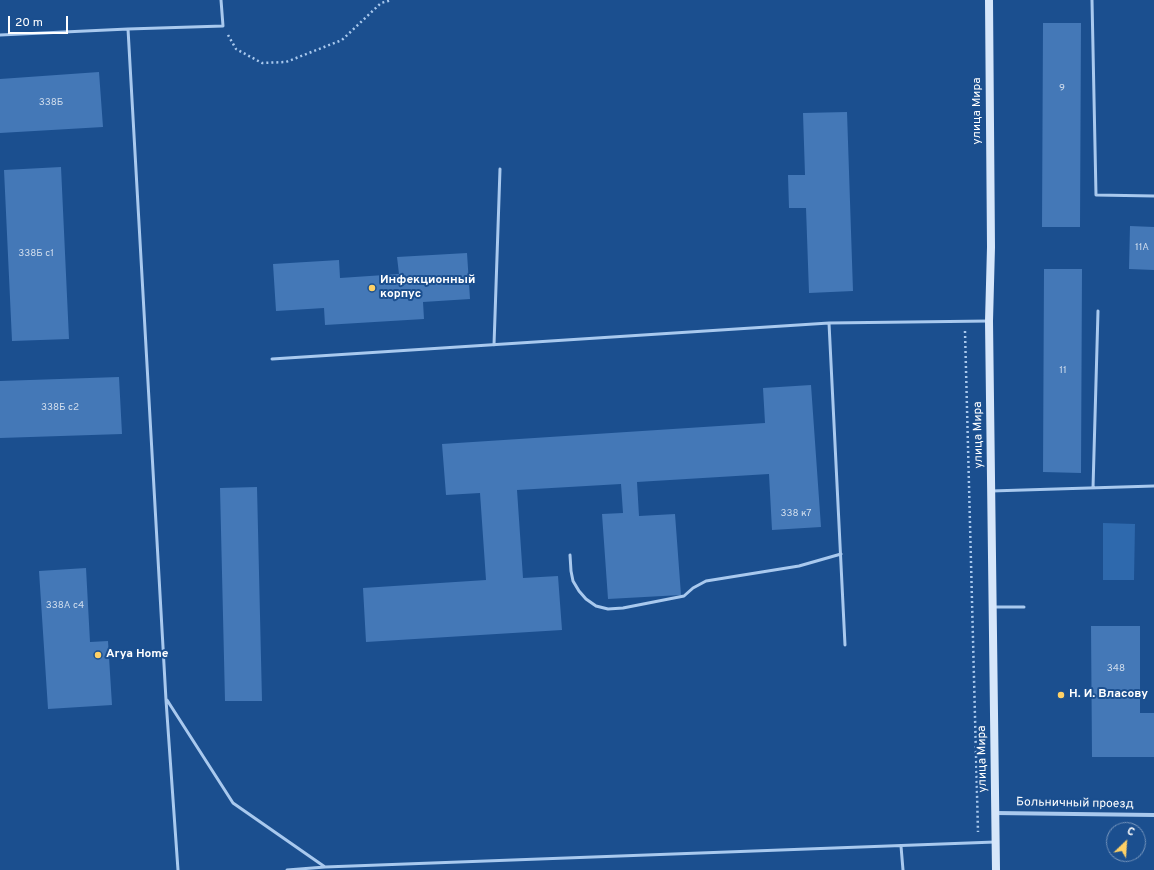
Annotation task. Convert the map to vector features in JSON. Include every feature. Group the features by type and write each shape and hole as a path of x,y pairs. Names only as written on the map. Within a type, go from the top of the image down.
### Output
{"street":[{"name":"улица Мира","path":"989,0 991,247 989,321 996,870"},
{"name":"Больничный проезд","path":"995,813 1154,815"}],"lane":[{"path":"0,35 223,26 221,0"},
{"path":"1092,0 1096,195 1154,196"},
{"path":"128,29 166,700 178,870"},
{"path":"494,345 500,169"},
{"path":"1093,488 1098,311"},
{"path":"272,359 829,323 989,321"},
{"path":"829,323 845,645"},
{"path":"991,491 1154,486"},
{"path":"570,555 573,581 579,591 586,599 596,606 608,609 623,608 684,596 693,588 706,581 799,566 841,554"},
{"path":"992,607 1024,607"},
{"path":"166,700 234,804 325,867"},
{"path":"287,870 325,867 978,844 996,842"},
{"path":"901,846 902,870"}],"path":[{"path":"223,26 236,49 262,63 286,62 342,40 381,3 392,0"},
{"path":"965,322 978,844"}],"shaded area":[{"path":"1103,523 1135,524 1134,580 1103,580"}],"building":[{"path":"1043,23 1081,23 1080,227 1042,227"},
{"path":"99,72 103,127 0,133 0,79"},
{"path":"847,112 853,291 809,293 806,208 789,208 788,175 805,175 803,113"},
{"path":"61,167 69,339 12,341 4,170"},
{"path":"1130,226 1154,227 1154,270 1129,269"},
{"name":"Инфекционный корпус","path":"467,253 470,299 423,302 424,319 325,325 324,308 276,311 273,264 339,260 340,278 399,274 397,257"},
{"path":"1044,269 1082,269 1081,473 1043,472"},
{"path":"119,377 122,434 0,438 0,381"},
{"path":"811,385 821,527 772,530 769,474 637,482 639,516 675,514 681,595 608,599 602,514 623,513 621,484 517,490 523,578 558,576 562,630 366,642 363,588 486,580 480,493 446,495 442,444 765,423 763,388"},
{"path":"257,487 262,701 225,701 220,488"},
{"path":"86,568 90,642 108,641 112,705 48,709 39,571"},
{"path":"1091,626 1140,626 1140,713 1154,713 1154,757 1092,757"}],"place":[{"name":"Инфекционный корпус","path":"372,288"},
{"name":"Arya Home","path":"98,655"},
{"name":"Н. И. Власову","path":"1061,695"}]}
